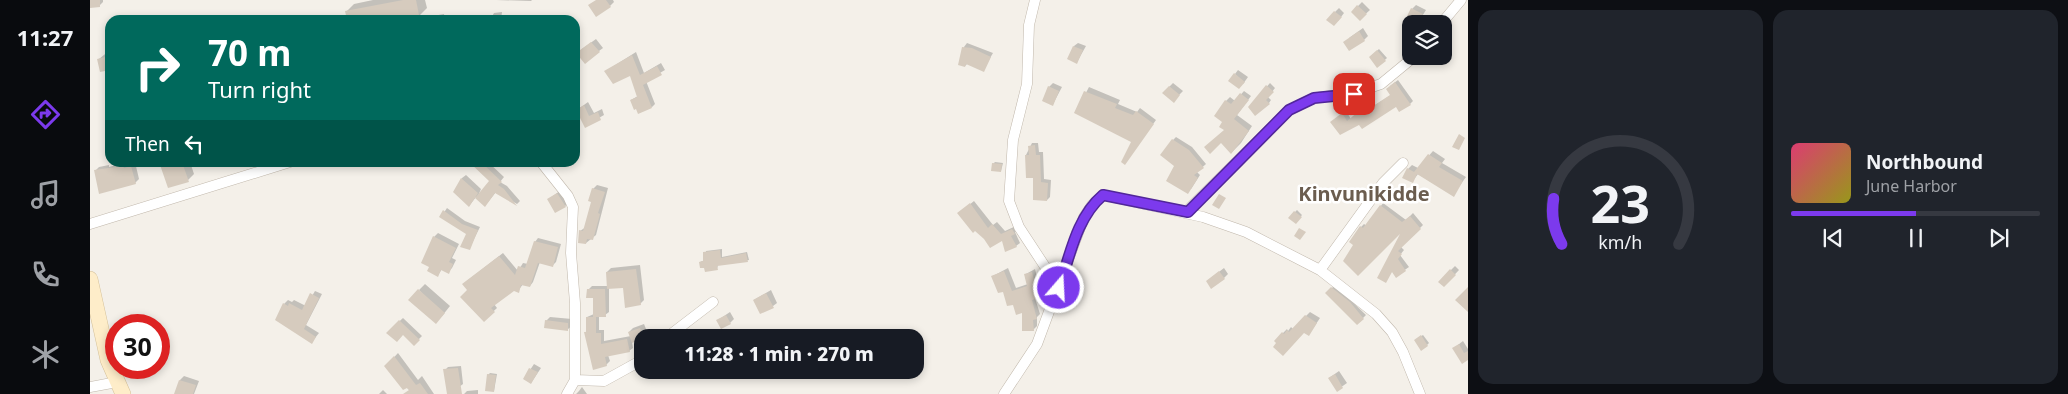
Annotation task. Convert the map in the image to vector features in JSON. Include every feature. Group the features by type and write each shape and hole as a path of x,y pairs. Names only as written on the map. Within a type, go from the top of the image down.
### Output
{"street":[{"path":"1034,0 1029,25 1027,84 1013,140 1009,201 1019,227 1059,288"},
{"path":"1448,15 1461,0"},
{"path":"1185,213 1289,110 1314,98 1354,94 1381,84 1404,65"},
{"path":"1320,270 1383,183 1403,163"},
{"path":"90,224 274,167"},
{"path":"545,167 568,196 573,208 575,380 566,394"},
{"path":"1004,394 1037,344 1084,217 1092,205 1103,195 1185,213 1246,232 1320,270 1376,314 1392,332 1403,352 1420,394"},
{"path":"90,279 108,360 120,388 90,386"},
{"path":"678,329 713,302"},
{"path":"575,380 604,381 634,364"}],"building":[{"path":"90,0 100,0 100,7 90,8"},
{"path":"403,0 416,0 419,15 346,15 345,11"},
{"path":"596,0 606,0 611,7 596,17 588,5"},
{"path":"1357,5 1367,14 1360,21 1351,12"},
{"path":"1411,8 1423,14 1422,15 1408,15"},
{"path":"1334,11 1342,17 1334,26 1326,20"},
{"path":"1359,31 1365,41 1349,51 1343,42"},
{"path":"591,42 600,52 585,64 580,58 580,50"},
{"path":"1073,46 1083,50 1077,64 1067,59"},
{"path":"962,47 972,48 991,57 984,72 966,64 965,67 958,65"},
{"path":"1377,50 1386,61 1377,68 1369,57"},
{"path":"632,55 640,75 657,66 662,75 643,85 652,108 638,114 630,100 637,97 630,76 613,84 604,71"},
{"path":"105,57 105,71 100,72 97,59"},
{"path":"1234,73 1245,82 1239,89 1228,81"},
{"path":"1395,82 1411,105 1399,112 1396,107 1362,129 1359,125 1340,135 1330,122 1342,113 1347,121 1364,107 1367,110 1390,95 1386,89"},
{"path":"1266,85 1274,92 1266,100 1270,104 1255,116 1248,107"},
{"path":"1048,86 1059,91 1053,106 1042,101"},
{"path":"1169,86 1180,95 1174,103 1162,93"},
{"path":"1084,91 1117,104 1115,108 1133,115 1136,111 1154,124 1125,165 1121,162 1131,142 1074,113"},
{"path":"1240,93 1249,100 1234,119 1249,131 1231,154 1221,143 1210,154 1204,147 1224,130 1219,127 1222,122 1214,116 1225,100 1231,104"},
{"path":"584,105 589,116 598,112 601,120 585,128 580,118 580,108"},
{"path":"1459,134 1465,138 1459,150 1452,147"},
{"path":"1172,139 1189,150 1204,168 1194,175 1198,178 1188,194 1166,181 1174,166 1160,155"},
{"path":"1035,145 1036,155 1040,155 1041,182 1048,183 1047,201 1033,200 1033,178 1026,178 1025,155 1029,155 1028,146"},
{"path":"1428,154 1442,163 1439,167 1463,181 1454,197 1417,174 1413,183 1402,178 1407,168 1414,172"},
{"path":"992,163 1002,164 1001,172 991,171"},
{"path":"131,167 136,184 99,194 94,170"},
{"path":"161,167 184,167 189,182 168,188"},
{"path":"474,167 486,167 502,182 498,185 504,189 517,206 495,193 485,207 475,198 489,181"},
{"path":"461,178 478,193 469,207 453,192"},
{"path":"592,188 605,192 598,213 600,214 593,240 587,239 586,244 578,243 579,230 583,231 591,202 588,201"},
{"path":"557,193 566,207 555,213 547,199"},
{"path":"1219,194 1226,198 1219,209 1212,205"},
{"path":"970,203 988,228 992,224 1001,234 1012,229 1015,234 1011,236 1017,247 1005,252 1002,241 990,248 975,231 973,233 957,213"},
{"path":"1380,205 1402,222 1410,216 1421,229 1398,251 1402,254 1398,259 1406,271 1396,278 1392,272 1386,283 1377,278 1400,234 1358,276 1343,261 1353,245 1349,242 1360,226 1363,228"},
{"path":"443,210 462,224 478,230 470,250 460,247 466,234 439,217"},
{"path":"1294,211 1302,217 1296,224 1288,218"},
{"path":"1299,228 1306,232 1300,240 1294,236"},
{"path":"433,236 456,248 449,262 453,264 449,274 441,270 438,277 427,271 429,267 421,263"},
{"path":"534,241 558,247 553,267 538,263 530,287 521,285 519,293 514,291 491,308 495,312 484,322 460,297 467,290 462,284 499,256 515,275 518,266 525,268"},
{"path":"720,250 721,258 746,253 748,262 717,266 718,270 705,272 704,268 700,268 699,262 703,261 703,252"},
{"path":"636,269 641,305 625,308 623,288 607,289 606,272"},
{"path":"1450,269 1456,275 1444,287 1438,282"},
{"path":"1004,271 1012,291 1027,286 1024,274 1032,272 1036,288 1042,285 1046,295 1032,300 1037,319 1033,320 1034,331 1022,331 1022,313 1016,315 1013,305 1007,306 1003,292 998,293 991,276"},
{"path":"1219,271 1225,279 1211,289 1206,281"},
{"path":"1331,287 1350,302 1364,319 1357,325 1325,293"},
{"path":"1468,287 1468,312 1455,300"},
{"path":"418,289 445,313 436,324 408,300"},
{"path":"587,289 605,289 606,317 596,317 596,333 601,333 601,344 627,339 630,352 605,357 607,366 593,370 584,332 586,332 586,317 593,317 593,298 586,298"},
{"path":"310,293 319,298 304,329 316,337 312,344 275,320 283,303 288,306 289,303 302,310"},
{"path":"766,293 774,308 760,314 753,300"},
{"path":"726,315 731,324 721,329 716,320"},
{"path":"1305,315 1317,323 1309,336 1304,333 1283,356 1273,347 1276,343 1274,341 1282,332 1284,334 1287,330 1289,332"},
{"path":"399,320 420,340 414,346 403,335 397,342 386,333"},
{"path":"545,320 568,323 568,331 544,328"},
{"path":"634,330 634,342 632,343 628,332"},
{"path":"1421,335 1428,346 1421,351 1414,340"},
{"path":"1459,344 1464,353 1468,351 1468,360 1462,364 1452,348"},
{"path":"394,356 416,385 420,383 428,394 403,394 409,390 407,388 403,390 384,366"},
{"path":"458,368 462,394 447,394 443,369"},
{"path":"529,368 538,372 531,384 523,379"},
{"path":"487,374 496,375 494,392 485,391"},
{"path":"1335,374 1343,388 1337,392 1328,378"},
{"path":"179,380 196,385 193,394 174,394"}],"district":[{"name":"Kinvunikidde","path":"1364,194"}],"route":[{"path":"1059,288 1084,217 1092,205 1103,195 1185,213 1188,212 1289,110 1314,98 1354,94"}]}
